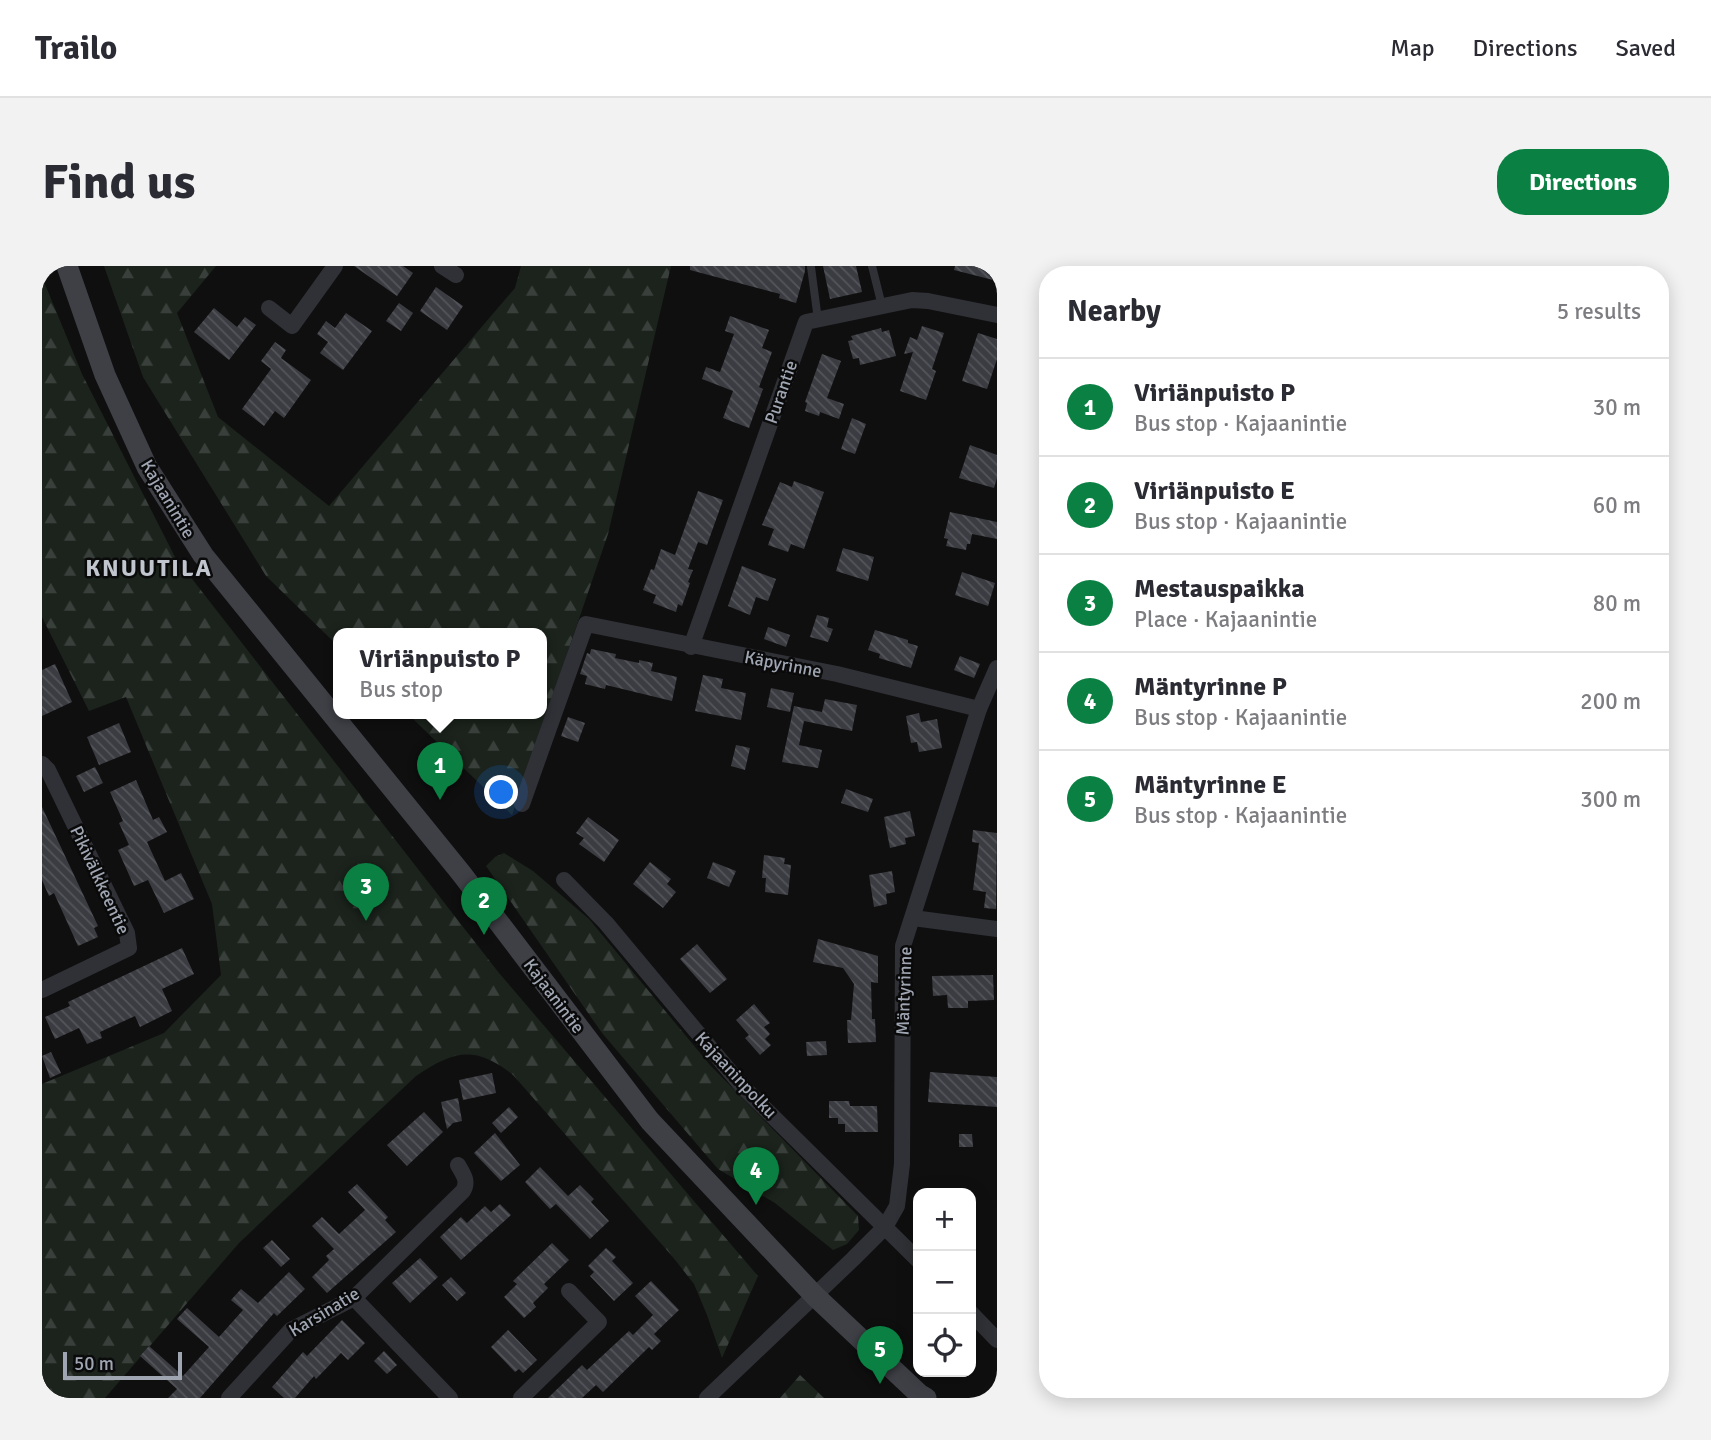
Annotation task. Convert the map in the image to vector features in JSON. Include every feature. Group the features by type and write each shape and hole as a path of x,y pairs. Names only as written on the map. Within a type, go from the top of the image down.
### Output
{"main road":[{"name":"Kajaanintie","path":"67,266 105,374 147,467 203,555 333,715"},
{"name":"Kajaanintie","path":"336,719 461,873 650,1121 815,1296 926,1398"}],"street":[{"path":"269,308 292,326 335,266"},
{"path":"818,320 912,300 997,315"},
{"name":"Purantie","path":"691,647 806,322 818,320"},
{"name":"Käpyrinne","path":"522,804 586,624 836,674 979,709"},
{"name":"Mäntyrinne","path":"707,1398 885,1227 897,1206 902,1164 903,946 979,709 997,668"},
{"name":"Pikivälkkeentie","path":"42,765 48,770 127,933 129,948 42,990"},
{"name":"Kajaaninpolku","path":"564,880 606,923 742,1086 913,1255"},
{"path":"913,918 997,929"},
{"name":"Karsinatie","path":"229,1398 291,1330 354,1298 463,1191 467,1186 466,1180 458,1166"},
{"path":"521,1398 599,1322 569,1291"},
{"path":"354,1298 450,1398"},
{"path":"972,1314 997,1340"}],"lane":[{"path":"872,266 882,306"},
{"path":"811,267 818,320"}],"green space":[{"path":"104,266 216,266 177,313 218,417 329,506 515,288 521,266 671,266 608,534 547,713 547,628 333,628 333,641 266,576 143,377"},
{"path":"42,277 82,374 175,557 499,973 758,1276 722,1358 694,1284 672,1256 513,1075 488,1059 465,1054 442,1061 416,1076 239,1243 105,1398 42,1398 42,1084 164,1033 221,975 212,904 126,697 89,711 42,617"},
{"path":"413,719 545,719 512,815"},
{"path":"504,853 533,871 589,919 710,1065 858,1216 859,1230 847,1244 833,1250 775,1203 718,1169 602,1033 486,866"},
{"path":"800,1375 824,1398 780,1398"}],"building":[{"path":"354,266 403,266 413,273 397,296"},
{"path":"690,266 805,266 805,271 796,303 779,298 780,294 690,270"},
{"path":"823,266 856,266 862,292 830,299"},
{"path":"955,266 997,266 997,281 954,270"},
{"path":"436,287 463,306 447,330 420,311"},
{"path":"399,303 413,313 401,331 386,321"},
{"path":"214,308 237,327 245,317 256,325 229,360 194,332"},
{"path":"346,313 372,331 343,370 320,353 328,342 317,334 326,321 335,328"},
{"path":"730,316 769,330 762,348 772,352 759,387 763,389 749,428 723,418 733,391 702,379 706,367 720,372 734,334 725,331"},
{"path":"922,326 944,333 932,369 936,371 926,400 900,391 913,352 904,354 910,337 917,340"},
{"path":"881,328 882,332 889,330 896,356 860,365 859,358 853,359 848,341 853,340 851,336"},
{"path":"978,333 997,339 997,359 987,389 962,381"},
{"path":"275,342 286,350 281,358 311,380 284,418 275,411 264,426 242,409 271,369 261,361"},
{"path":"822,354 841,361 827,398 844,404 839,419 820,412 819,416 805,411 805,402"},
{"path":"852,418 866,424 855,454 841,449"},
{"path":"970,445 997,455 994,488 959,478"},
{"path":"794,481 824,492 804,549 791,544 788,552 768,545 774,529 762,525 780,482 792,487"},
{"path":"698,491 723,500 707,545 698,542 688,569 693,570 688,582 690,583 682,606 678,604 676,612 653,603 656,595 643,590 661,549 675,555"},
{"path":"950,512 997,522 997,539 972,534 966,550 946,546 948,539 944,538"},
{"path":"843,548 874,557 868,581 836,571"},
{"path":"742,566 776,579 768,601 756,597 750,615 728,606"},
{"path":"962,572 995,583 988,606 955,595"},
{"path":"817,615 829,618 827,627 833,629 828,642 810,637"},
{"path":"768,627 790,635 786,647 764,639"},
{"path":"875,630 908,640 908,643 918,646 911,668 879,658 880,654 868,650"},
{"path":"591,649 616,654 615,658 653,663 651,671 677,677 672,701 606,685 605,689 585,684 587,676 580,674"},
{"path":"960,656 980,664 974,678 954,670"},
{"path":"55,664 72,702 42,716 42,670"},
{"path":"703,675 723,679 721,688 746,693 741,720 695,711"},
{"path":"771,688 794,693 790,712 767,707"},
{"path":"825,699 857,705 852,731 804,721 799,745 822,750 818,768 782,762 794,706 822,712"},
{"path":"919,713 921,722 937,719 942,748 919,752 917,742 911,743 906,716"},
{"path":"568,717 585,723 578,742 561,736"},
{"path":"119,723 131,752 99,765 87,737"},
{"path":"736,745 750,748 745,770 731,766"},
{"path":"95,767 103,783 84,792 76,776"},
{"path":"136,780 153,820 159,817 167,832 147,842 165,881 181,873 194,899 164,913 148,880 134,886 118,850 129,845 119,823 123,821 110,792"},
{"path":"846,789 873,799 868,812 841,803"},
{"path":"42,807 98,926 94,928 98,937 78,946 54,893 49,896 42,880"},
{"path":"910,811 915,836 905,838 906,844 890,848 884,817"},
{"path":"588,817 619,840 604,862 579,844 584,838 576,833"},
{"path":"973,830 997,833 996,909 984,908 986,892 973,890 979,843 972,842"},
{"path":"764,855 785,858 784,864 791,865 788,895 765,892 766,878 762,878"},
{"path":"650,862 671,879 667,884 676,892 663,908 633,884"},
{"path":"713,862 736,871 729,887 707,878"},
{"path":"892,871 895,892 886,894 887,904 874,907 869,875"},
{"path":"818,939 878,956 878,983 871,982 876,1042 848,1043 847,1020 851,1020 854,984 843,968 813,962"},
{"path":"697,944 727,979 710,993 680,959"},
{"path":"182,948 194,974 162,989 172,1011 140,1027 135,1016 100,1032 102,1038 87,1044 79,1028 55,1039 45,1017 70,1006 68,1002"},
{"path":"993,975 994,1000 968,1001 968,1008 948,1008 947,995 933,996 932,976"},
{"path":"754,1004 770,1023 764,1027 770,1034 765,1039 771,1045 760,1055 745,1038 749,1035 736,1020"},
{"path":"826,1041 827,1055 807,1056 806,1042"},
{"path":"51,1052 61,1073 50,1078 42,1056"},
{"path":"930,1072 997,1077 997,1107 928,1102"},
{"path":"492,1073 496,1093 463,1100 459,1080"},
{"path":"458,1098 462,1121 453,1123 447,1129 441,1102"},
{"path":"829,1101 849,1101 850,1106 877,1106 878,1132 845,1132 845,1124 838,1124 838,1118 829,1118"},
{"path":"509,1107 518,1117 501,1133 492,1123"},
{"path":"424,1112 443,1132 407,1166 387,1145"},
{"path":"495,1133 520,1165 501,1181 474,1153"},
{"path":"959,1134 972,1134 973,1147 959,1147"},
{"path":"540,1167 568,1196 580,1185 594,1199 591,1202 609,1221 590,1239 556,1204 550,1209 525,1182"},
{"path":"357,1184 388,1217 385,1220 396,1232 327,1293 312,1277 329,1260 326,1256 334,1249 312,1226 322,1217 339,1234 365,1210 348,1192"},
{"path":"500,1204 511,1215 461,1260 440,1237 461,1217 467,1223 485,1206 491,1212"},
{"path":"272,1240 290,1259 281,1267 263,1248"},
{"path":"552,1243 569,1260 544,1284 548,1288 533,1303 536,1307 524,1318 504,1297 517,1284 513,1281"},
{"path":"606,1248 616,1257 612,1261 633,1283 614,1301 590,1276 594,1272 588,1266"},
{"path":"420,1258 438,1277 410,1303 392,1283"},
{"path":"289,1272 305,1289 277,1316 274,1313 200,1398 168,1398 177,1389 140,1356 149,1346 183,1376 209,1347 177,1319 187,1308 219,1337 243,1310 231,1300 241,1289 258,1303"},
{"path":"451,1277 466,1293 457,1301 442,1285"},
{"path":"651,1281 679,1310 654,1334 661,1341 652,1350 649,1347 603,1392 596,1385 582,1398 548,1398 582,1365 587,1370 629,1331 633,1335 653,1315 635,1296"},
{"path":"342,1320 365,1343 348,1360 341,1353 316,1379 314,1376 295,1398 284,1398 272,1387 303,1352 307,1356"},
{"path":"508,1330 537,1360 523,1373 519,1369 515,1372 491,1347"},
{"path":"384,1351 397,1365 387,1374 374,1361"}],"place":[{"name":"Viriänpuisto P","path":"440,800"},
{"name":"Mestauspaikka","path":"366,921"},
{"name":"Viriänpuisto E","path":"484,935"},
{"name":"Mäntyrinne P","path":"756,1205"},
{"name":"Mäntyrinne E","path":"880,1384"}],"district":[{"name":"KNUUTILA","path":"149,568"}]}
